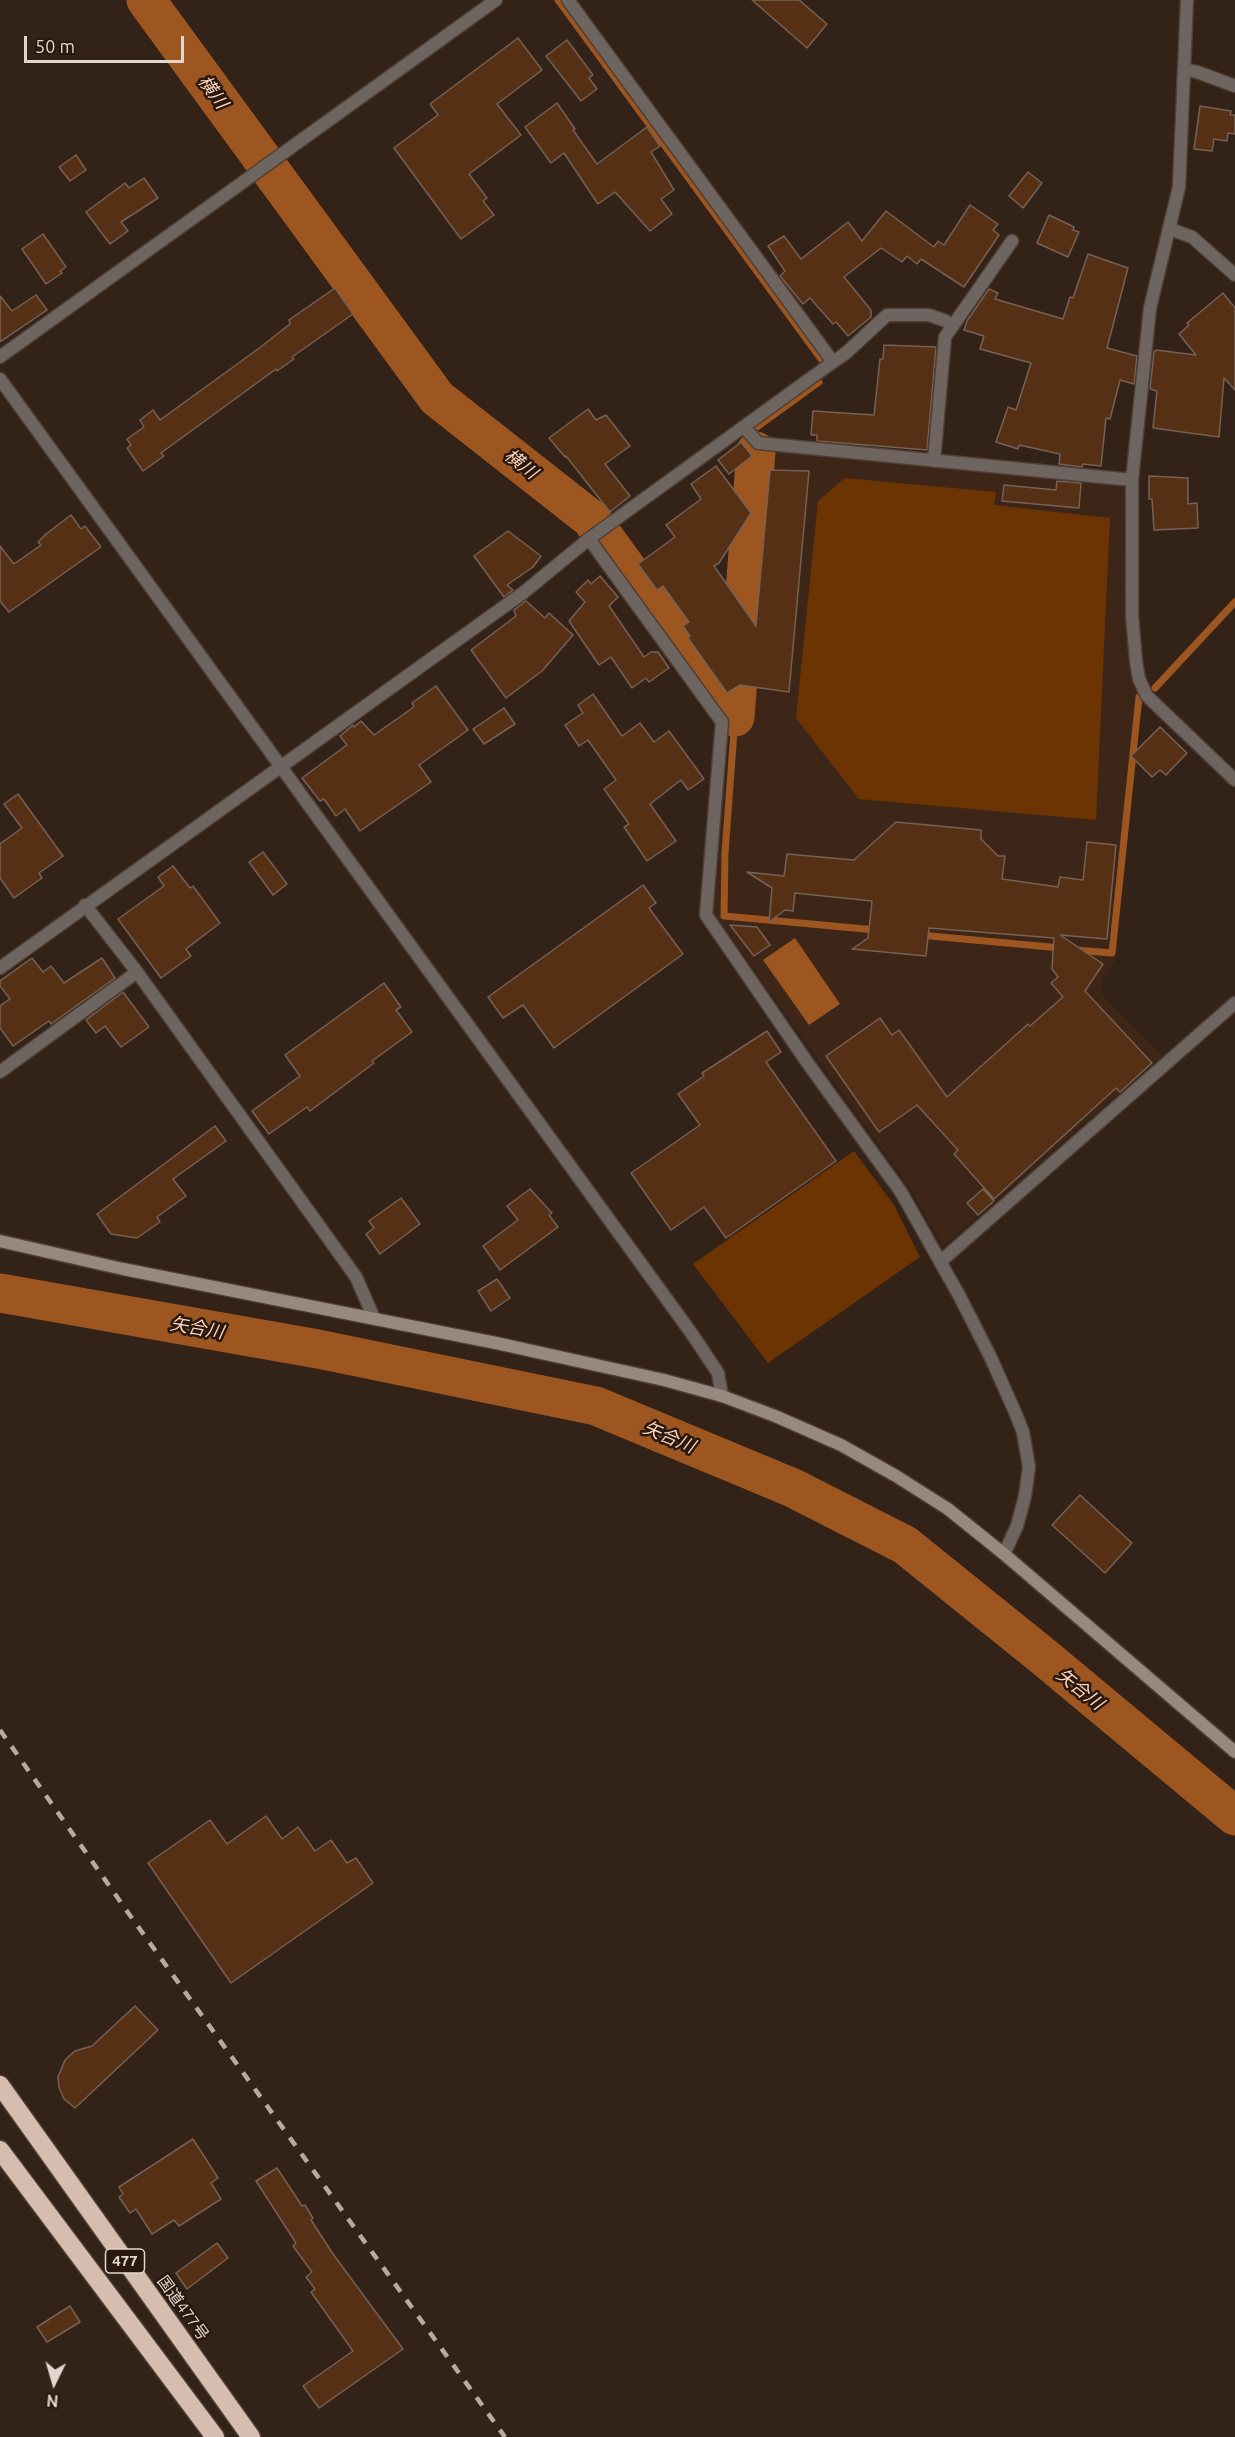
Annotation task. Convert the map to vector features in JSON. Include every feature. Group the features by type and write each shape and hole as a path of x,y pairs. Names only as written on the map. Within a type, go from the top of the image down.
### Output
{"highway":[{"name":"国道477号","path":"0,2085 251,2437"},
{"name":"477","path":"0,2150 211,2433"}],"street":[{"path":"0,357 496,0"},
{"path":"568,0 832,362"},
{"path":"1187,0 1179,187 1150,308 1132,480 1132,615 1139,679 1148,696 1235,780"},
{"path":"1184,69 1235,86"},
{"path":"1170,229 1192,237 1235,275"},
{"path":"934,461 945,337 1012,241"},
{"path":"0,968 523,593 605,527 846,353 887,315 929,315 946,321 952,326"},
{"path":"0,379 692,1334 718,1373 722,1396"},
{"path":"745,428 758,444 1132,480"},
{"path":"589,539 722,722 706,915 809,1065 901,1192 990,1356 1015,1412 1027,1450 1029,1467 1025,1496 1017,1526 1004,1554"},
{"path":"85,905 137,972 356,1277 374,1318"},
{"path":"0,1072 137,972"},
{"path":"940,1262 1235,1003"},
{"path":"0,1241 123,1269 604,1366 722,1396 775,1416 850,1450 948,1509 1004,1554 1235,1752"}],"shaded area":[{"path":"770,450 1124,487 1123,545 1128,659 1132,683 1142,698 1116,959 1102,982 1101,992 1162,1056 943,1246 910,1188 715,915 731,722 749,713"},
{"path":"845,478 996,492 994,505 1110,518 1096,820 859,799 796,718 818,501"},
{"path":"795,938 840,1004 809,1025 763,960"},
{"path":"854,1151 894,1205 920,1257 768,1363 693,1264"}],"building":[{"path":"752,0 799,0 827,24 807,48"},
{"path":"518,38 542,70 497,104 521,135 469,174 487,198 483,201 494,215 461,239 394,148 438,115 430,104"},
{"path":"567,40 593,75 589,78 597,89 581,101 546,56"},
{"path":"557,103 597,164 647,127 660,146 651,152 674,190 661,199 672,214 650,231 615,192 598,204 564,153 551,163 525,127"},
{"path":"1200,106 1231,111 1230,115 1235,115 1235,134 1228,133 1227,141 1214,139 1212,151 1194,149"},
{"path":"76,155 86,170 70,181 59,167"},
{"path":"1028,172 1042,183 1023,208 1009,196"},
{"path":"144,178 158,198 121,222 128,231 110,244 86,212 125,183 129,188"},
{"path":"970,205 998,224 993,230 999,235 964,287 921,259 917,264 907,256 902,262 881,248 844,277 871,310 871,317 848,336 836,322 833,324 810,298 803,304 780,276 785,271 768,246 784,236 801,259 848,222 862,241 886,211 934,247 938,241 944,245"},
{"path":"1049,215 1074,227 1073,230 1079,232 1068,257 1037,243"},
{"path":"43,234 66,267 60,271 62,273 46,284 22,249"},
{"path":"1088,254 1128,268 1107,348 1137,356 1134,384 1120,380 1110,419 1106,418 1101,466 1083,464 1082,467 1059,464 1060,454 1019,445 1018,449 996,442 1008,407 1016,410 1031,363 980,349 984,336 964,330 967,321 989,289 998,293 995,299 1063,319"},
{"path":"335,288 353,314 292,357 294,359 277,371 276,369 161,453 164,456 143,471 127,448 131,445 127,439 144,427 140,420 153,410 160,420 258,349 290,324 289,320"},
{"path":"1223,293 1235,308 1235,390 1224,378 1219,437 1153,428 1157,391 1150,389 1154,352 1156,350 1196,355 1179,334 1189,325 1187,323"},
{"path":"36,295 47,310 0,342 0,296 12,311"},
{"path":"884,345 936,347 927,450 817,441 817,435 811,435 813,411 874,415 880,359 883,359"},
{"path":"588,409 596,420 606,415 630,446 605,464 630,496 610,512 549,438"},
{"path":"741,442 752,456 729,474 718,460"},
{"path":"716,466 751,513 719,563 714,566 756,626 770,470 809,471 789,692 740,685 727,693 688,638 690,636 683,626 689,622 663,586 657,590 638,564 675,537 666,525 701,499 691,484"},
{"path":"1149,476 1188,478 1188,504 1197,503 1198,528 1154,530 1152,499 1149,499"},
{"path":"1057,481 1081,483 1079,508 1002,501 1004,485 1056,490"},
{"path":"71,515 81,529 85,526 101,547 9,612 0,601 0,546 14,564 41,545 38,542 46,534"},
{"path":"508,531 541,556 533,567 507,585 513,590 504,597 474,556"},
{"path":"600,576 618,597 609,606 644,657 651,652 658,652 669,668 649,682 646,678 632,688 611,657 599,665 569,621 585,602 576,592 588,580 591,584"},
{"path":"526,601 545,618 549,613 573,635 542,671 506,698 471,650 516,616 514,610"},
{"path":"436,686 468,730 419,765 431,782 360,831 345,809 336,816 324,799 320,801 302,778 347,745 340,736 353,725 354,727 361,721 374,735 414,707 412,703"},
{"path":"593,694 622,736 640,723 654,742 669,731 704,779 688,790 681,780 650,804 676,841 647,861 624,827 629,824 604,789 616,780 588,740 579,746 565,725 583,713 578,705"},
{"path":"504,708 515,724 484,744 473,729"},
{"path":"1160,727 1187,753 1166,775 1160,770 1152,777 1131,756"},
{"path":"18,794 63,856 39,873 42,878 14,898 0,878 0,844 22,828 4,804"},
{"path":"896,822 981,830 981,839 998,856 1005,856 1002,879 1058,887 1060,877 1083,880 1087,842 1116,845 1107,939 1060,935 1103,964 1085,991 1152,1063 1120,1092 1116,1088 994,1199 954,1154 958,1150 917,1105 879,1132 826,1056 880,1018 892,1035 899,1030 947,1097 1028,1024 1030,1026 1063,997 1051,983 1058,977 1052,969 1054,938 929,928 926,956 852,949 868,938 872,901 795,893 793,911 785,910 769,922 772,888 747,872 784,876 787,854 854,860"},
{"path":"263,852 287,884 273,895 249,862"},
{"path":"173,866 190,888 193,886 220,923 186,949 191,956 161,978 118,919 164,886 158,877"},
{"path":"643,885 656,903 649,908 683,954 554,1048 523,1005 503,1018 488,997"},
{"path":"730,925 757,927 770,945 754,956"},
{"path":"32,958 43,972 51,966 64,983 102,958 115,978 51,1024 49,1021 13,1046 0,1028 0,1006 10,999 0,986 0,981"},
{"path":"384,983 401,1007 396,1010 412,1032 310,1111 307,1107 269,1134 252,1111 300,1076 285,1055"},
{"path":"123,992 149,1027 121,1047 105,1026 96,1033 86,1020"},
{"path":"767,1031 781,1052 766,1062 836,1161 726,1238 704,1207 671,1230 631,1173 700,1125 678,1094 704,1076 702,1073"},
{"path":"215,1126 226,1141 173,1179 186,1196 157,1217 160,1222 137,1238 111,1234 97,1214"},
{"path":"530,1189 552,1213 549,1215 558,1227 500,1270 483,1246 518,1220 507,1206"},
{"path":"983,1189 994,1201 978,1215 967,1203"},
{"path":"401,1198 420,1224 380,1254 366,1234 374,1228 369,1221"},
{"path":"497,1279 510,1298 491,1311 478,1291"},
{"path":"1080,1495 1132,1543 1105,1573 1052,1525"},
{"path":"266,1816 282,1839 298,1827 315,1851 331,1840 347,1863 356,1858 373,1883 231,1983 148,1863 210,1820 227,1844"},
{"path":"135,2006 158,2030 75,2108 64,2099 59,2087 58,2077 65,2060 75,2051 92,2046"},
{"path":"193,2139 218,2178 211,2183 221,2199 179,2226 174,2220 152,2234 136,2209 130,2213 119,2197 123,2194 119,2187"},
{"path":"277,2168 302,2206 305,2205 313,2218 311,2220 333,2254 403,2349 319,2408 303,2386 353,2351 311,2292 315,2289 306,2277 312,2272 293,2246 296,2243 256,2181"},
{"path":"217,2243 228,2258 187,2289 176,2273"},
{"path":"70,2306 80,2322 47,2342 37,2327"}],"waterway":[{"name":"横川","path":"146,0 437,398 591,519 735,717 756,451"},
{"path":"558,0 821,359"},
{"path":"757,427 819,382"},
{"path":"1155,688 1235,602"},
{"path":"1075,950 1112,953 1139,697"},
{"path":"735,717 725,853 724,916 876,930"},
{"path":"920,935 1061,948"},
{"name":"矢合川","path":"0,1293 318,1349 596,1406 793,1488 905,1545 1235,1816"}],"railway":[{"path":"0,1730 129,1914 505,2437"}]}
